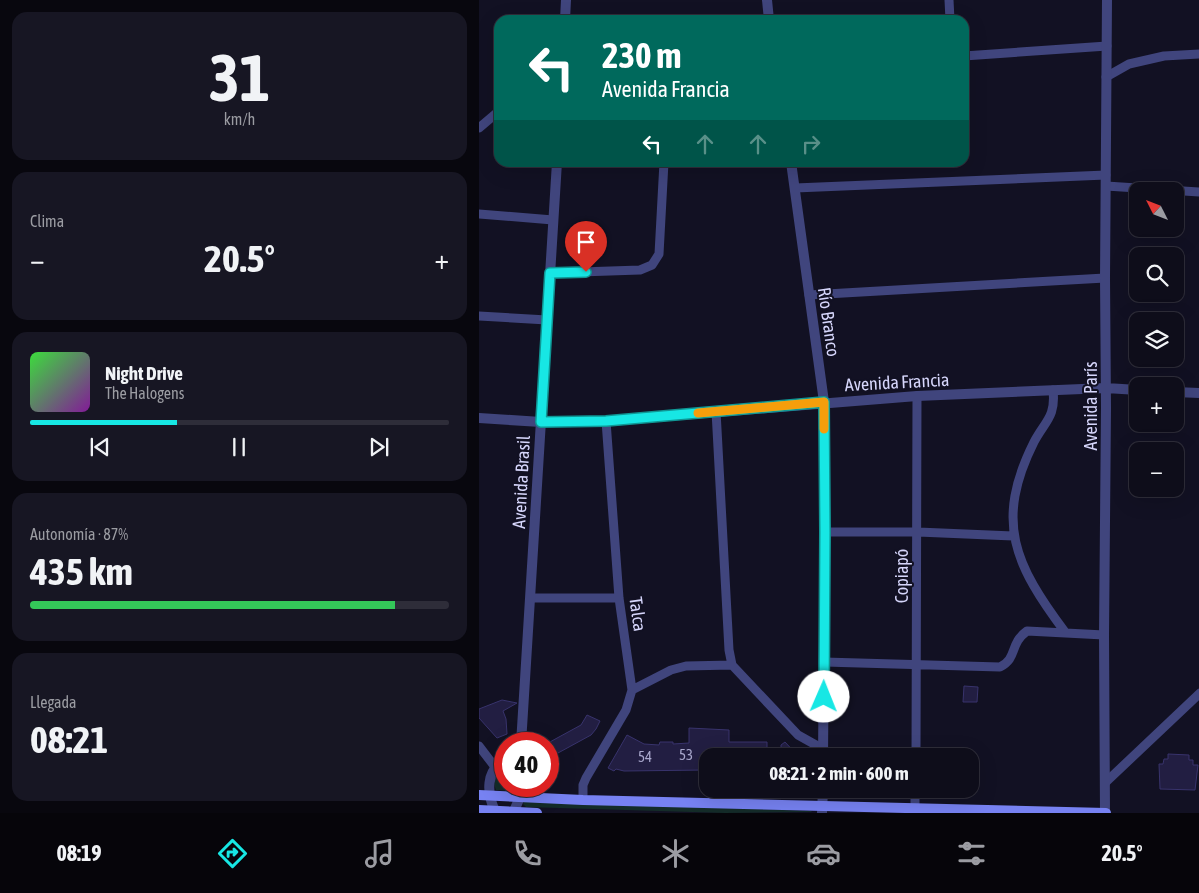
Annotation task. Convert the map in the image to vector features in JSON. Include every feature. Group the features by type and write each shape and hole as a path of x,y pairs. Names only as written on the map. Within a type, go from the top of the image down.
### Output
{"main road":[{"path":"520,797 823,809 915,808 1106,813"},
{"path":"479,810 537,813"}],"street":[{"path":"565,15 566,0"},
{"path":"767,0 768,15"},
{"path":"949,0 950,15"},
{"name":"Avenida París","path":"1106,813 1103,635 1107,0"},
{"path":"969,56 1107,46"},
{"path":"1107,77 1129,64 1164,56 1199,54"},
{"path":"479,128 494,116"},
{"name":"Avenida Brasil","path":"521,732 531,598 557,167"},
{"path":"550,273 640,270 652,265 659,254 664,167"},
{"name":"Río Branco","path":"792,167 824,402 823,748"},
{"path":"795,188 1106,180 1199,192"},
{"path":"479,214 553,220"},
{"path":"809,295 1105,278"},
{"path":"479,316 547,320"},
{"name":"Avenida Francia","path":"479,418 541,422 606,421 917,396 1106,388 1129,389"},
{"path":"1053,390 1053,412 1035,441 1024,464 1015,494 1012,515 1013,536 1029,580 1065,632"},
{"path":"1184,392 1199,393"},
{"name":"Copiapó","path":"916,748 917,396"},
{"path":"716,411 729,650 732,665 798,735 816,748"},
{"name":"Talca","path":"583,800 583,785 586,778 625,710 632,690 619,598 606,421"},
{"path":"825,532 917,532 1013,536"},
{"path":"531,598 619,598"},
{"path":"824,662 1000,667 1007,664 1011,658 1015,642 1027,631 1103,635"},
{"path":"632,690 671,670 686,666 732,665"},
{"path":"1105,782 1199,693"},
{"path":"479,746 494,765"},
{"path":"494,768 484,795 495,811"},
{"path":"514,811 520,797"},
{"path":"915,798 915,808"}],"green space":[{"path":"524,801 812,812 725,813 526,807 523,804"}],"building":[{"path":"964,686 978,687 977,702 963,702"},
{"path":"502,700 517,703 503,711 506,719 507,732 494,732 494,735 479,718 479,709"},
{"path":"587,715 600,721 591,735 559,752 559,737 581,725"},
{"path":"689,728 729,730 729,742 767,742 767,748 699,748 699,770 624,771 616,769 614,771 608,768 627,735 644,744 659,745 660,742 673,742 673,744 689,743"},
{"path":"785,742 791,748 781,748 781,745"},
{"path":"1168,754 1189,755 1189,760 1193,760 1193,765 1198,765 1195,790 1160,789 1159,764 1163,764 1164,759 1168,759"}],"slow traffic":[{"path":"698,413 824,402 824,429"}],"route":[{"path":"586,272 550,273 541,422 606,421 824,402 824,697"}]}
